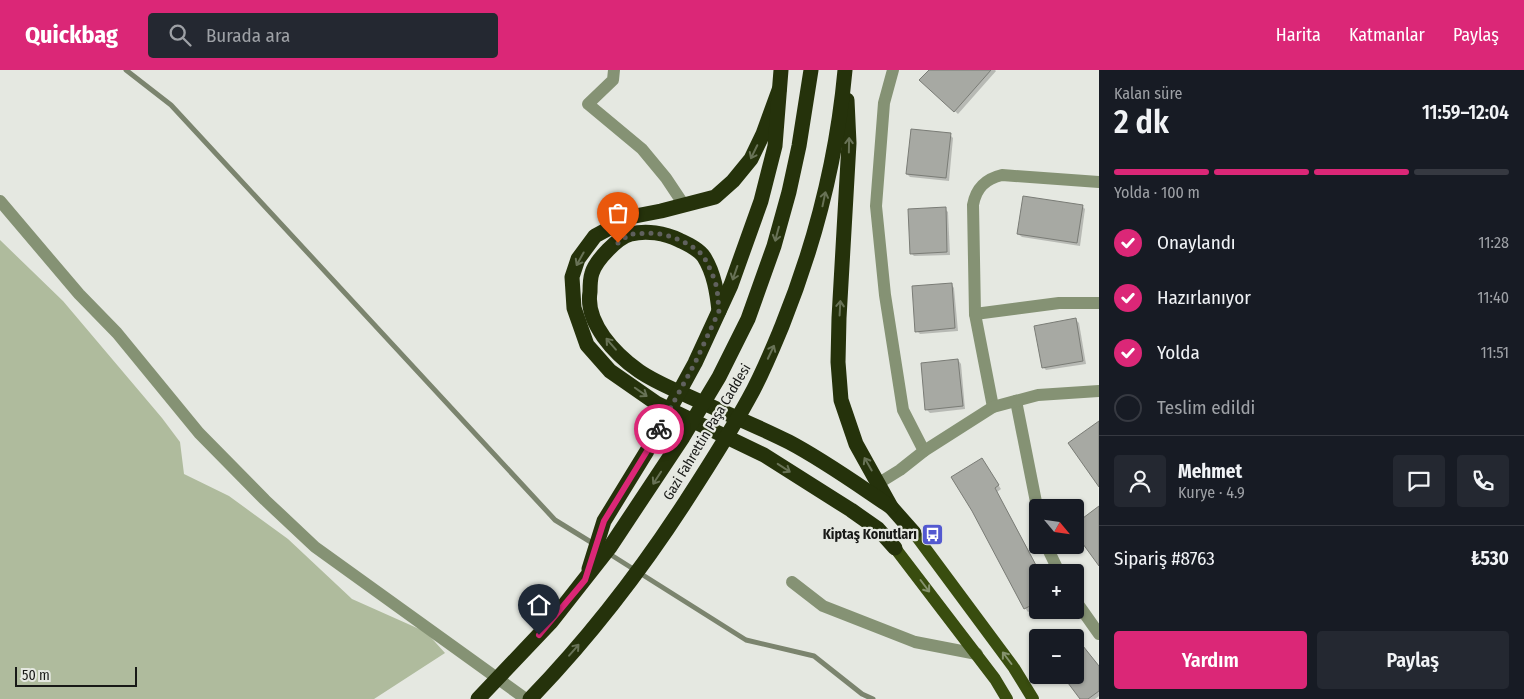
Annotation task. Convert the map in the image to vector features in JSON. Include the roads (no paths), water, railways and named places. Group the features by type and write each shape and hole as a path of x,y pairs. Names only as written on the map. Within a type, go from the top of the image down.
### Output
{"highway":[{"path":"585,580 604,521 647,451 695,363 731,286 761,201 775,146 781,70"},
{"path":"844,76 848,104 849,143 839,318 838,362 841,400 856,444 891,507 914,533"},
{"name":"Gazi Fahrettin Paşa Caddesi","path":"528,699 594,628 632,579 699,481 750,396 793,300 821,210 832,155 844,76"},
{"name":"Gazi Fahrettin Paşa Caddesi","path":"478,699 533,642 610,547 683,437 718,377 748,319 774,246 799,146 810,77"},
{"path":"779,90 763,134 751,159 733,181 715,196 661,211 630,217 595,236 578,259 572,277 574,308 587,345 610,371 656,403 764,455 872,525 895,548"},
{"path":"719,311 717,288 703,255 690,245 673,237 655,233 630,234 606,251 592,272 589,298 592,317 602,335 639,371 789,442 834,468 891,507"}],"main road":[{"path":"914,533 1014,668 1032,699"},
{"path":"895,548 977,654 1007,699"}],"street":[{"path":"614,70 613,80 588,104 642,149 666,178 684,205"},
{"path":"893,70 884,103 876,206 885,295 903,410 924,451"},
{"path":"993,407 975,314 973,205 975,196 985,181 1002,175 1099,182"},
{"path":"0,201 79,294 116,333 199,433 265,500 315,547 528,699"},
{"path":"975,314 1060,303 1099,303"},
{"path":"878,483 993,407 1038,394 1099,391"},
{"path":"1016,401 1035,499"},
{"path":"792,582 823,606 906,639 977,654"},
{"path":"1084,613 1099,634"}],"waterway":[{"path":"126,70 171,105 555,520 594,544"},
{"path":"608,553 746,640 814,656 862,694 873,699"}],"place":[{"name":"Kiptaş Konutları","path":"933,534"}]}
